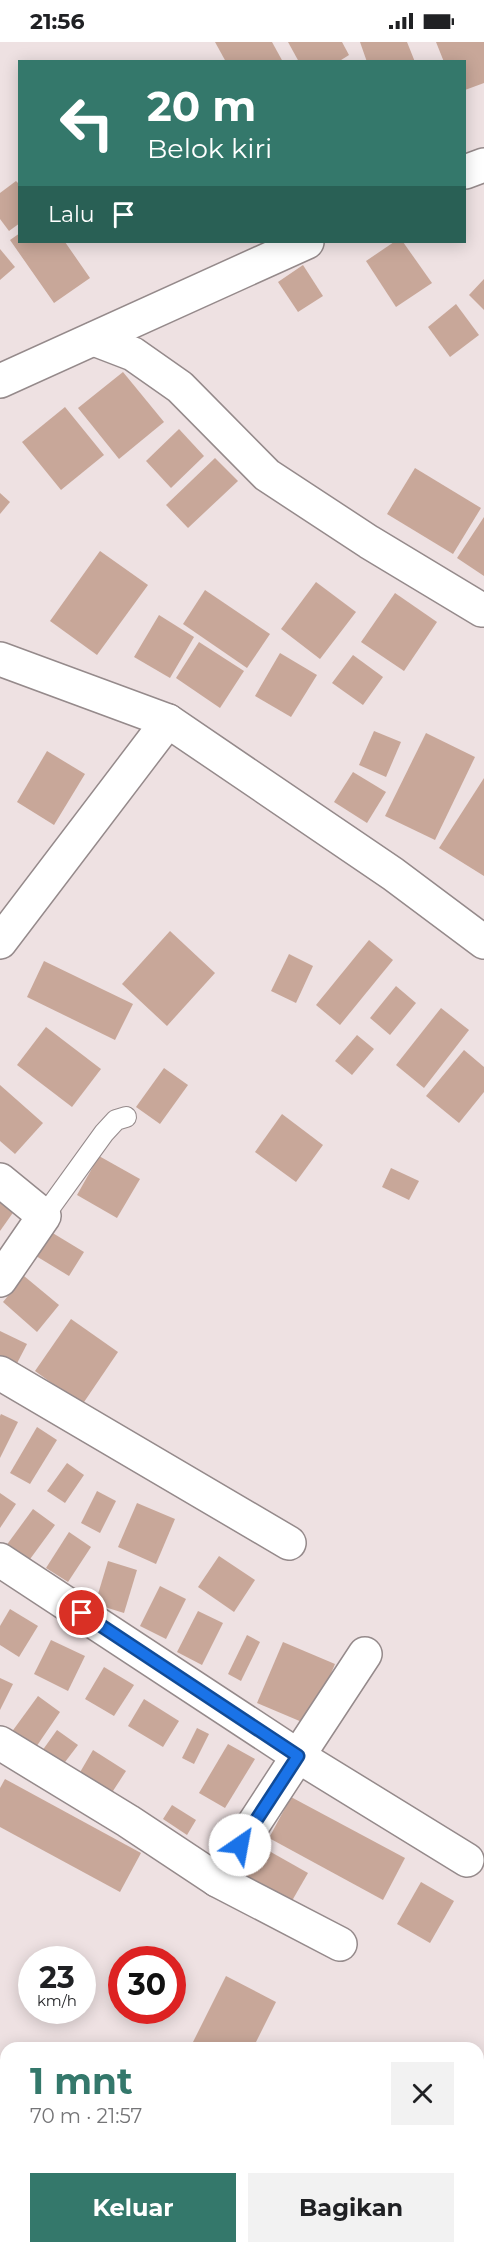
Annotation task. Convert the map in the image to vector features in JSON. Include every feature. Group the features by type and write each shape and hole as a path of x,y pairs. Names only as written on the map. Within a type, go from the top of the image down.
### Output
{"street":[{"path":"466,172 484,165"},
{"path":"0,381 305,243"},
{"path":"94,339 133,354 180,387 267,475 369,542 482,610"},
{"path":"0,658 168,721 393,874 484,942"},
{"path":"0,942 168,721"},
{"path":"0,1180 44,1216 0,1280"},
{"path":"0,1373 289,1543"},
{"path":"0,1560 298,1756 467,1860"},
{"path":"217,1880 364,1654"},
{"path":"0,1743 128,1821 217,1880 340,1944"}],"lane":[{"path":"44,1216 104,1133 116,1120 126,1117"}],"building":[{"path":"215,42 272,42 282,60 225,60"},
{"path":"288,42 342,42 349,55 341,60 298,60"},
{"path":"360,42 407,42 414,60 366,60"},
{"path":"436,42 484,42 484,83 466,90 466,60 443,60"},
{"path":"16,181 18,183 18,224 9,231 0,219 0,193"},
{"path":"18,234 18,243 66,243 90,278 54,303 10,240"},
{"path":"393,243 404,243 432,283 396,307 366,261"},
{"path":"0,249 15,267 0,280"},
{"path":"303,265 323,296 298,312 278,282"},
{"path":"484,279 484,310 469,295"},
{"path":"456,304 479,335 450,357 428,327"},
{"path":"123,372 164,422 119,459 78,408"},
{"path":"65,407 104,455 61,490 22,442"},
{"path":"179,429 204,456 171,488 146,461"},
{"path":"215,458 238,481 188,528 166,505"},
{"path":"415,468 481,508 453,554 387,514"},
{"path":"0,493 10,502 0,514"},
{"path":"484,517 484,576 457,558"},
{"path":"100,551 148,585 97,655 50,621"},
{"path":"316,582 356,612 320,659 281,629"},
{"path":"205,590 270,634 247,668 183,624"},
{"path":"395,593 437,622 404,671 361,642"},
{"path":"159,615 194,637 170,678 134,657"},
{"path":"199,642 244,671 220,708 176,678"},
{"path":"280,653 317,675 291,717 255,696"},
{"path":"353,655 383,677 363,705 332,683"},
{"path":"374,731 401,742 386,777 359,765"},
{"path":"426,733 475,757 435,840 385,816"},
{"path":"47,751 85,774 54,825 17,802"},
{"path":"353,772 386,792 367,823 334,802"},
{"path":"484,778 484,876 439,848"},
{"path":"170,931 215,973 167,1026 122,984"},
{"path":"369,940 393,960 340,1025 316,1005"},
{"path":"289,954 313,966 296,1003 271,991"},
{"path":"44,961 133,1004 115,1040 27,997"},
{"path":"396,986 416,1003 390,1035 370,1018"},
{"path":"441,1008 469,1030 424,1088 396,1065"},
{"path":"46,1027 101,1069 72,1107 17,1065"},
{"path":"357,1035 374,1049 352,1075 335,1061"},
{"path":"464,1050 484,1067 484,1092 459,1123 426,1096"},
{"path":"164,1068 188,1085 160,1124 136,1107"},
{"path":"0,1085 43,1123 15,1154 0,1141"},
{"path":"282,1114 323,1145 296,1182 255,1152"},
{"path":"99,1156 140,1179 117,1218 77,1195"},
{"path":"391,1168 419,1181 409,1200 382,1187"},
{"path":"0,1196 17,1207 0,1231"},
{"path":"51,1232 84,1252 69,1276 36,1256"},
{"path":"24,1276 59,1305 37,1332 3,1302"},
{"path":"71,1319 118,1352 82,1405 35,1371"},
{"path":"0,1331 27,1344 13,1371 0,1364"},
{"path":"1,1414 18,1422 0,1458 0,1416"},
{"path":"37,1427 57,1440 30,1484 10,1473"},
{"path":"67,1463 84,1475 65,1503 47,1491"},
{"path":"97,1491 116,1501 100,1533 81,1523"},
{"path":"0,1493 16,1504 0,1528"},
{"path":"137,1503 175,1519 156,1564 118,1547"},
{"path":"33,1509 55,1525 25,1566 3,1550"},
{"path":"69,1532 91,1547 68,1582 46,1568"},
{"path":"219,1556 255,1580 234,1612 198,1587"},
{"path":"108,1561 137,1570 124,1613 95,1604"},
{"path":"160,1586 186,1599 166,1639 140,1626"},
{"path":"10,1609 38,1626 19,1657 0,1645 0,1626"},
{"path":"198,1611 223,1623 202,1665 177,1652"},
{"path":"247,1635 260,1642 241,1681 228,1674"},
{"path":"51,1640 85,1656 68,1691 34,1674"},
{"path":"283,1642 335,1664 309,1725 257,1703"},
{"path":"104,1667 134,1685 114,1716 85,1699"},
{"path":"0,1678 13,1684 0,1710"},
{"path":"38,1696 60,1712 34,1750 11,1733"},
{"path":"144,1699 179,1721 163,1747 128,1726"},
{"path":"197,1728 209,1734 194,1764 182,1758"},
{"path":"57,1730 78,1745 62,1766 42,1751"},
{"path":"228,1744 255,1759 225,1808 199,1793"},
{"path":"93,1750 126,1771 111,1794 79,1774"},
{"path":"5,1779 141,1853 120,1892 0,1827 0,1788"},
{"path":"291,1797 405,1858 383,1900 269,1838"},
{"path":"172,1805 196,1820 187,1835 163,1819"},
{"path":"262,1847 308,1873 285,1913 239,1887"},
{"path":"421,1882 454,1901 430,1943 397,1924"},
{"path":"226,1976 276,2002 256,2042 193,2042"}],"route":[{"path":"82,1613 298,1756 240,1845"}]}
